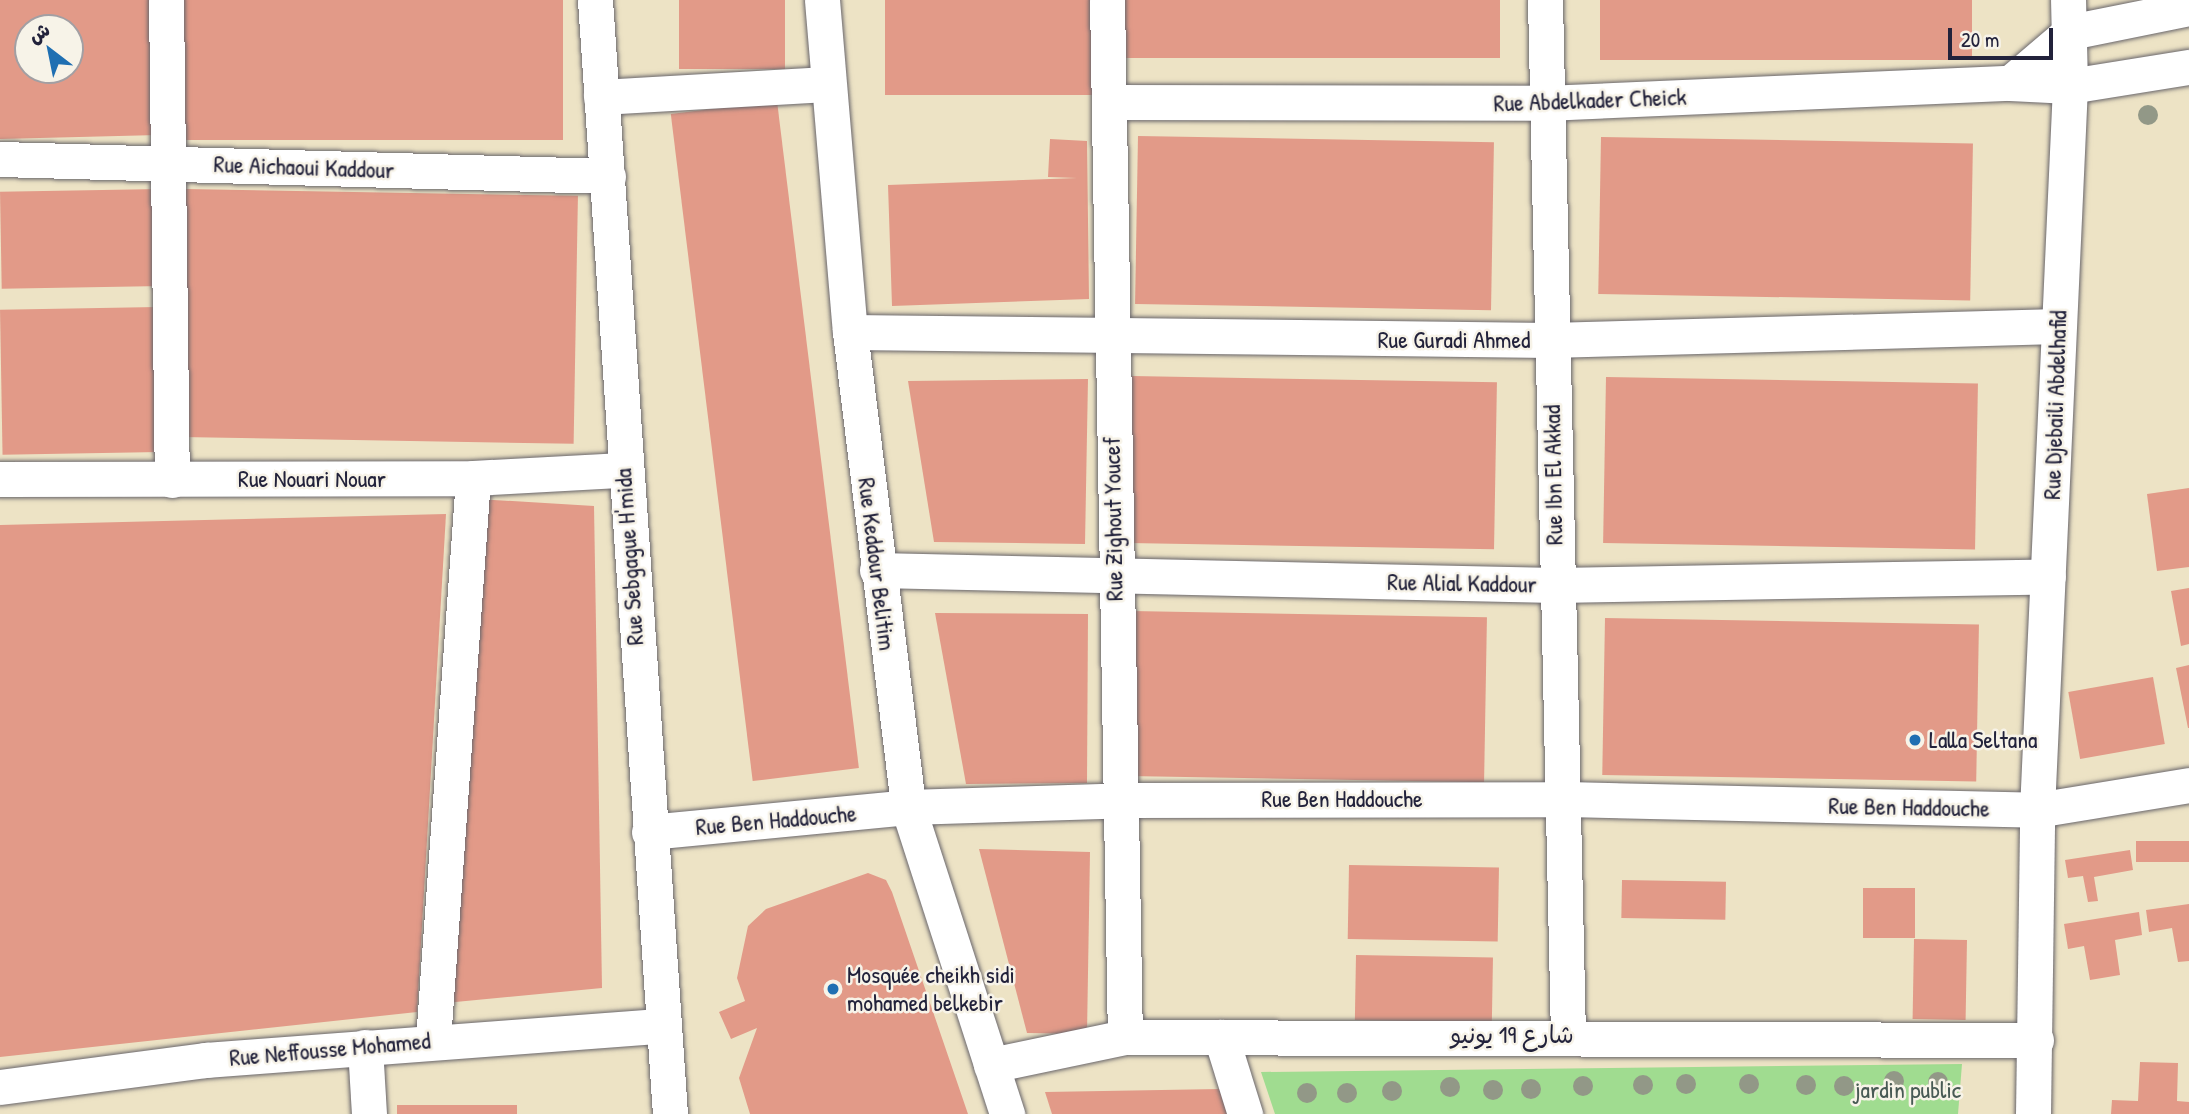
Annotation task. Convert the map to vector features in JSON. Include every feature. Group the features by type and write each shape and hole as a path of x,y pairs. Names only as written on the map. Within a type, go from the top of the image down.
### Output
{"street":[{"path":"166,0 172,480"},
{"name":"Rue Sebgague H'mida","path":"595,0 608,176 623,470 670,1114"},
{"name":"Rue Keddour Belitim","path":"822,0 850,332 908,807 1007,1114"},
{"name":"Rue Zighout Youcef","path":"1107,0 1110,102 1112,575 1125,800 1125,1037"},
{"name":"Rue Ibn El Akkad","path":"1545,0 1556,585 1566,799 1568,1034"},
{"path":"2010,83 2069,16 2189,8"},
{"name":"Rue Djebaili Abdelhafid","path":"2033,1114 2037,810 2070,86 2069,16"},
{"name":"Rue Abdelkader Cheick","path":"1110,102 1545,103 2010,83 2070,86 2189,67"},
{"path":"601,97 827,84"},
{"name":"Rue Aichaoui Kaddour","path":"0,159 608,176"},
{"name":"Rue Guradi Ahmed","path":"850,332 1111,338 1550,340 2058,326"},
{"name":"Rue Nouari Nouar","path":"0,479 472,478 623,470"},
{"path":"433,1040 472,478"},
{"name":"Rue Alial Kaddour","path":"877,570 1556,585 2048,576"},
{"name":"Rue Ben Haddouche","path":"649,832 908,807 1125,800 1566,799 2037,810 2189,785"},
{"name":"Rue Neffousse Mohamed","path":"0,1087 433,1040 662,1026"},
{"name":"شارع 19 يونيو","path":"991,1065 1125,1037 1568,1034 2036,1040"},
{"path":"1221,1037 1245,1114"},
{"path":"365,1047 369,1114"}],"green space":[{"name":"jardin public","path":"1962,1064 1958,1114 1275,1114 1261,1072"}],"building":[{"path":"0,0 155,0 158,135 0,139"},
{"path":"179,0 563,0 563,140 179,140"},
{"path":"679,0 785,0 785,69 679,69"},
{"path":"885,0 1092,0 1092,95 885,95"},
{"path":"1123,0 1500,0 1500,58 1123,58"},
{"path":"1600,0 1972,0 1972,60 1600,60"},
{"path":"777,101 859,768 753,781 671,114"},
{"path":"1138,136 1494,142 1491,310 1135,304"},
{"path":"1601,137 1973,143 1970,300 1598,294"},
{"path":"1050,139 1087,141 1089,299 892,306 888,185 1077,178 1048,177"},
{"path":"161,189 163,286 2,289 0,192"},
{"path":"185,189 578,196 574,444 181,437"},
{"path":"157,307 160,452 3,455 0,310"},
{"path":"1132,376 1497,382 1494,549 1129,543"},
{"path":"1606,377 1978,383 1975,549 1603,543"},
{"path":"1088,379 1085,544 934,542 908,381"},
{"path":"2189,488 2189,567 2157,571 2147,494"},
{"path":"477,499 594,506 602,988 445,1003"},
{"path":"446,514 417,1012 0,1057 0,525"},
{"path":"2189,588 2189,644 2181,646 2171,591"},
{"path":"1131,611 1487,617 1484,782 1128,776"},
{"path":"935,613 1088,614 1087,783 966,784"},
{"path":"1605,618 1979,625 1976,782 1602,775"},
{"path":"2189,665 2189,728 2188,728 2176,668"},
{"path":"2153,677 2165,744 2080,759 2068,692"},
{"path":"2136,841 2189,841 2189,862 2136,862"},
{"path":"979,849 1090,852 1087,1034 1027,1033"},
{"path":"2130,850 2133,870 2094,877 2098,901 2088,902 2083,876 2068,878 2065,860"},
{"path":"1349,865 1499,868 1498,942 1348,939"},
{"name":"Mosquée cheikh sidi mohamed belkebir","path":"868,873 886,880 892,892 968,1114 750,1114 739,1078 757,1028 731,1039 719,1012 745,1001 737,978 748,926 766,909"},
{"path":"1622,880 1726,882 1725,920 1621,918"},
{"path":"1863,888 1915,888 1915,938 1863,938"},
{"path":"2189,904 2189,961 2178,962 2172,928 2149,932 2146,910"},
{"path":"2139,912 2142,935 2115,940 2120,975 2090,980 2084,946 2068,949 2064,924"},
{"path":"1914,939 1967,940 1966,1020 1913,1019"},
{"path":"1356,955 1493,957 1492,1022 1355,1020"},
{"path":"2140,1062 2178,1063 2177,1101 2189,1102 2189,1114 2111,1114 2112,1100 2138,1101"},
{"path":"1220,1089 1227,1114 1052,1114 1045,1092"},
{"path":"397,1105 517,1105 517,1114 397,1114"}],"place":[{"name":"Lalla Seltana","path":"1915,740"},
{"name":"Mosquée cheikh sidi mohamed belkebir","path":"833,989"}]}
